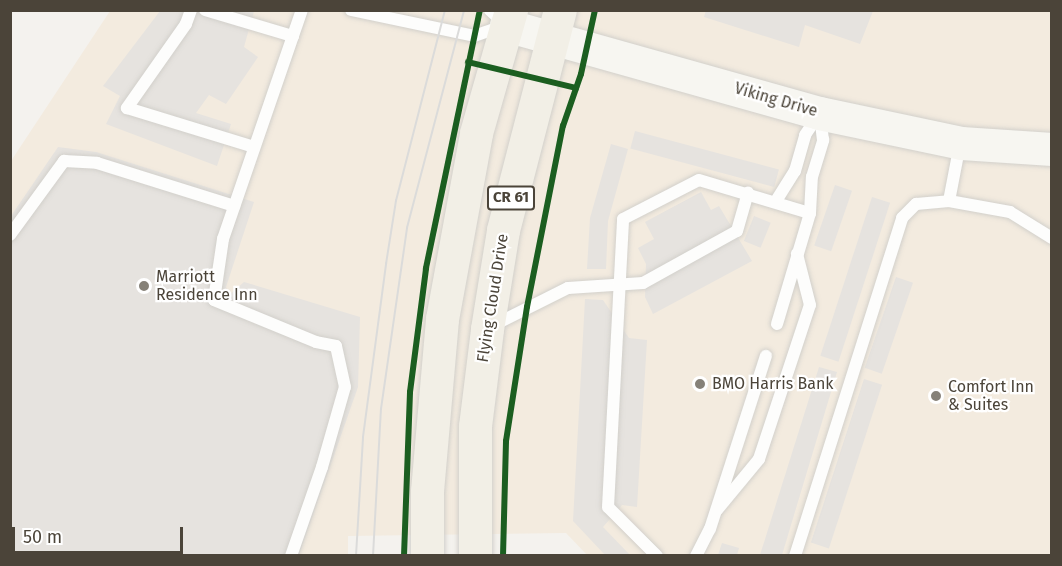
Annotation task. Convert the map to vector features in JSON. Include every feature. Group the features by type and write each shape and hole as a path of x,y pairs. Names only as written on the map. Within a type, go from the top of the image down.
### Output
{"main road":[{"name":"CR 61","path":"427,555 427,491 442,319 476,134 502,15"},
{"name":"Flying Cloud Drive","path":"476,555 475,426 487,329 503,230 556,24"}],"street":[{"name":"Viking Drive","path":"502,15 556,24 819,113 961,143 1052,149"}],"lane":[{"path":"191,10 186,24 127,108 254,147"},
{"path":"205,10 293,36"},
{"path":"351,10 474,36 502,15"},
{"path":"291,555 322,467 345,387 336,345 316,342 214,300 223,239 293,36 304,11"},
{"path":"776,201 795,171 805,135 819,113"},
{"path":"777,324 810,213 812,177 823,140 819,113"},
{"path":"949,201 961,143"},
{"path":"10,235 64,161 97,164 234,206"},
{"path":"657,555 608,507 617,284 623,219 699,180 776,201 810,213"},
{"path":"487,329 568,288 643,283 737,231 748,193"},
{"path":"795,555 902,218 916,204 949,201 1010,212 1052,238"},
{"path":"717,510 759,459 810,305 797,254"},
{"path":"696,555 717,510 766,356"}],"shaded area":[{"path":"706,10 873,11 860,44 805,25 799,47 704,17"},
{"path":"110,11 1051,11 1051,555 588,556 566,533 348,536 348,556 11,556 11,161"},
{"path":"160,11 254,11 244,47 258,57 226,104 209,95 196,113 231,124 217,166 106,124 120,96 103,86"},
{"path":"635,131 779,170 774,187 630,148"},
{"path":"611,144 628,149 608,221 606,269 587,269 590,218"},
{"path":"58,147 96,152 254,202 226,287 229,295 244,282 360,317 358,387 299,555 11,556 11,216"},
{"path":"835,185 852,191 831,251 814,246"},
{"path":"701,192 711,210 719,206 752,261 653,314 645,297 646,264 638,248 654,239 645,222"},
{"path":"872,197 890,203 838,362 820,356"},
{"path":"754,216 771,223 761,248 744,241"},
{"path":"896,277 913,283 882,374 865,368"},
{"path":"585,299 603,300 629,338 647,340 637,507 622,505 603,527 630,555 605,555 573,521"},
{"path":"819,367 837,372 782,555 760,555"},
{"path":"864,379 882,385 829,548 811,543"},
{"path":"722,543 739,548 737,555 718,555"}],"tram line":[{"path":"356,556 363,437 396,201 445,10"},
{"path":"373,556 381,409 407,228 464,10"}],"cycle path":[{"path":"404,556 410,392 426,268 480,10"},
{"path":"503,556 506,441 527,307 563,126 581,74 595,10"},
{"path":"468,62 576,88"}],"place":[{"name":"Marriott Residence Inn","path":"144,286"},
{"name":"BMO Harris Bank","path":"700,384"},
{"name":"Comfort Inn & Suites","path":"936,396"}]}
